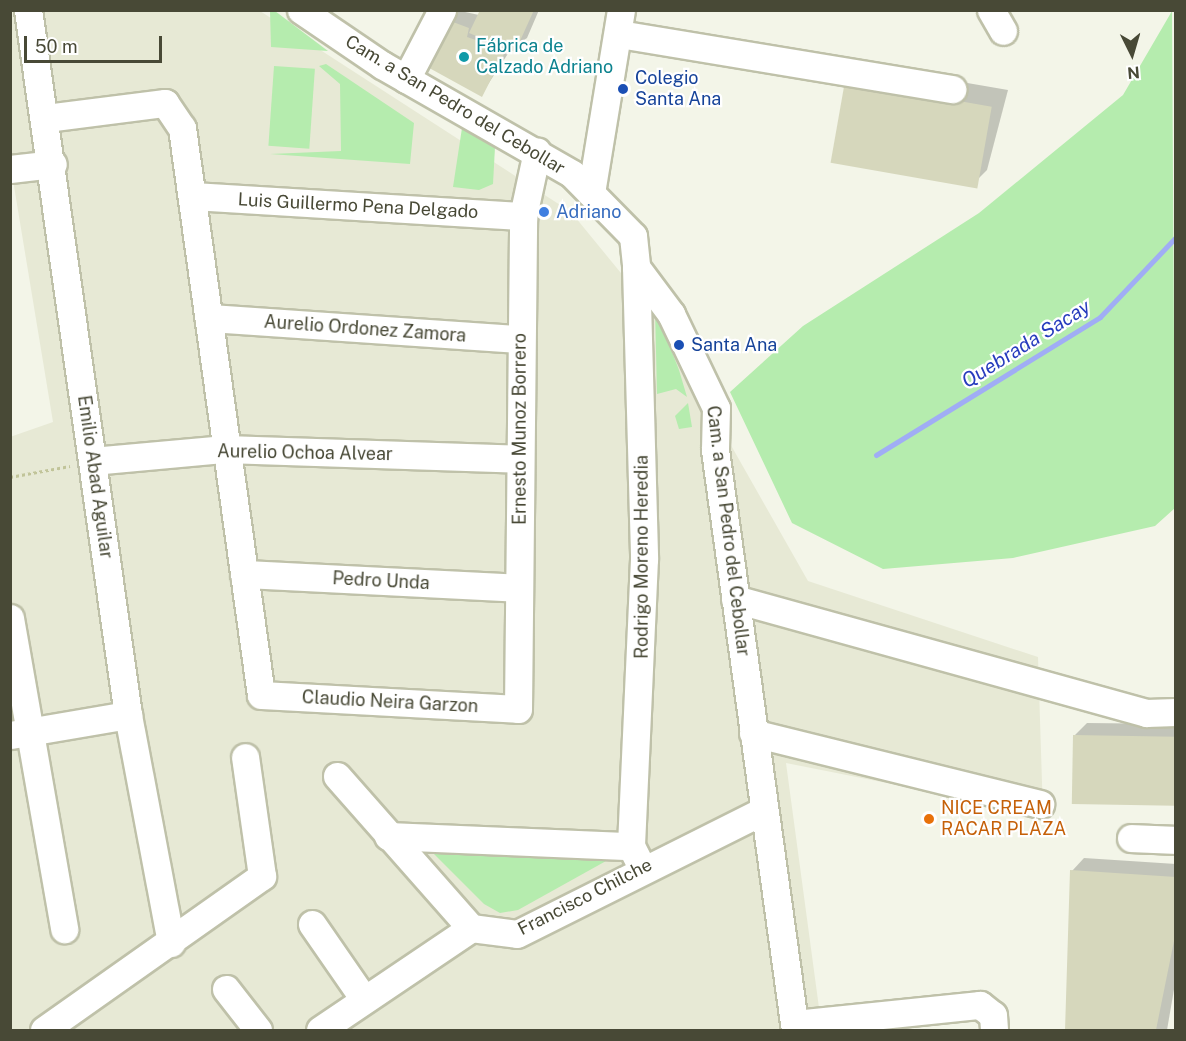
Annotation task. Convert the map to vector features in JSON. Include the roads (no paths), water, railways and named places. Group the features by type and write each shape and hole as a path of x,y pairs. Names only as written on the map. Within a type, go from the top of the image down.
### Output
{"street":[{"name":"Emilio Abad Aguilar","path":"28,10 53,164 128,716 171,943"},
{"name":"Cam. a San Pedro del Cebollar","path":"301,10 405,79 537,151 591,193 633,236 636,267 671,314 716,408 715,450 763,811 795,1027"},
{"path":"405,79 442,10"},
{"path":"591,193 620,22 952,89"},
{"path":"46,118 165,103 182,128 194,196 225,449 244,574"},
{"name":"Ernesto Munoz Borrero","path":"518,709 523,216 537,151"},
{"path":"10,170 53,164"},
{"name":"Luis Guillermo Pena Delgado","path":"194,196 523,216"},
{"name":"Rodrigo Moreno Heredia","path":"636,267 644,559 637,857"},
{"name":"Aurelio Ordonez Zamora","path":"209,318 520,339"},
{"name":"Aurelio Ochoa Alvear","path":"92,462 225,449 519,459"},
{"name":"Pedro Unda","path":"244,574 519,588"},
{"name":"Claudio Neira Garzon","path":"244,574 261,695 518,709"},
{"path":"735,599 1146,713 1176,712"},
{"path":"10,618 20,734 64,929"},
{"path":"20,734 128,716"},
{"path":"753,733 1040,804"},
{"path":"44,1030 171,943 262,876 246,757"},
{"path":"320,1030 471,928 388,836 338,776"},
{"name":"Francisco Chilche","path":"471,928 517,934 637,857 763,811"},
{"path":"388,836 637,857"},
{"path":"1131,838 1176,840"},
{"path":"312,924 364,999"},
{"path":"226,989 258,1030"},
{"path":"795,1027 980,1005 993,1015 994,1030"}],"waterway":[{"name":"Quebrada Sacay","path":"876,455 1100,317 1176,237"}],"place":[{"name":"Fábrica de Calzado Adriano","path":"464,57"},
{"name":"Colegio Santa Ana","path":"623,89"},
{"name":"Adriano","path":"544,212"},
{"name":"Santa Ana","path":"679,345"},
{"name":"NICE CREAM RACAR PLAZA","path":"929,819"}]}
